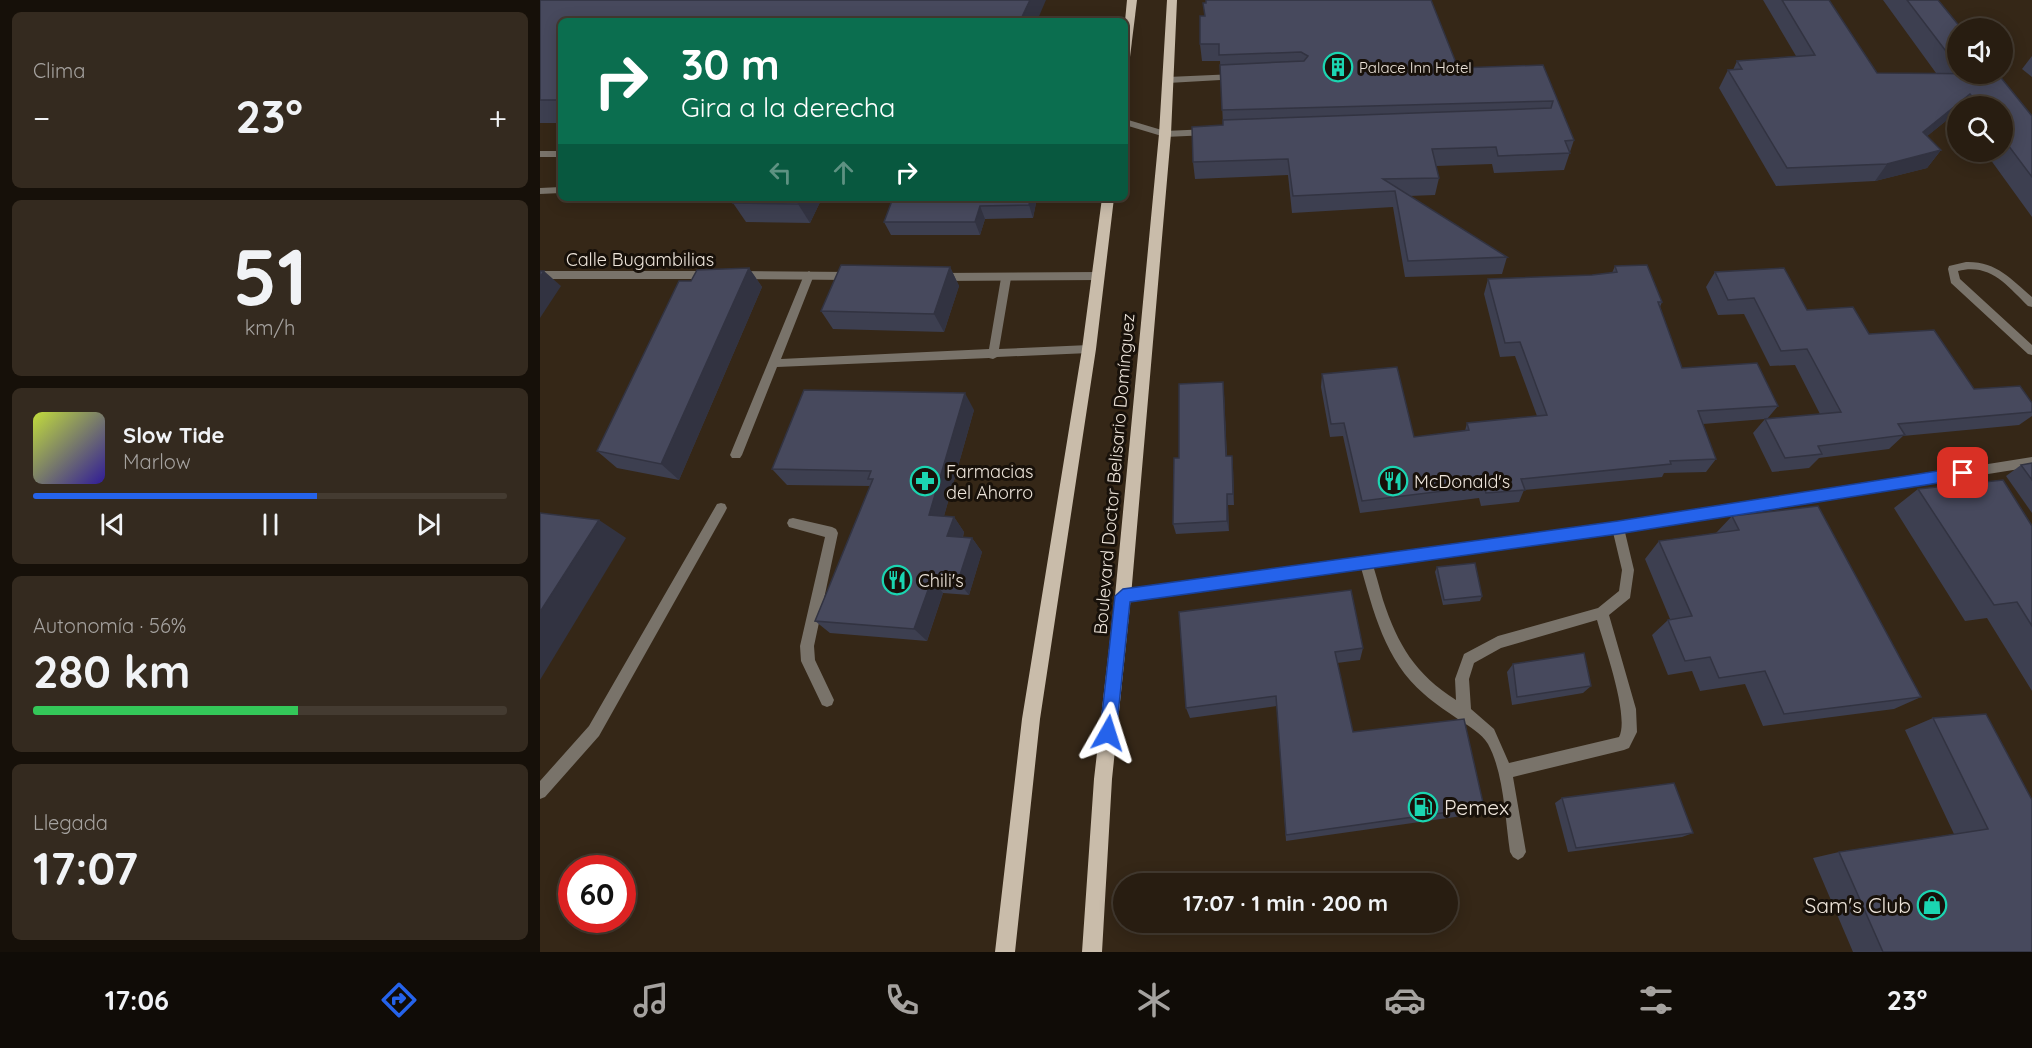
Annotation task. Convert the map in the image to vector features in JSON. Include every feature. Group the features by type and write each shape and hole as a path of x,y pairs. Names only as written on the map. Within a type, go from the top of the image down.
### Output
{"main road":[{"path":"1128,33 1132,0"},
{"name":"Boulevard Doctor Belisario Domínguez","path":"1092,952 1103,778 1123,596 1165,134 1172,0"},
{"name":"Boulevard Doctor Belisario Domínguez","path":"1005,952 1031,719 1089,349 1108,201"}],"street":[{"path":"1168,80 1246,77"},
{"path":"1128,123 1165,134 1224,132"},
{"path":"540,154 558,154"},
{"path":"540,191 558,190"},
{"path":"2032,303 1992,269 1982,264 1966,264 1953,269 1954,280 2032,351"},
{"name":"Calle Bugambilias","path":"540,275 867,276"},
{"path":"736,455 776,363 809,275"},
{"path":"925,277 1099,276"},
{"path":"993,355 1006,278"},
{"path":"776,363 1089,349"},
{"path":"1123,596 1618,528 2032,462"},
{"path":"540,792 594,731 721,508"},
{"path":"793,523 832,533 807,646 808,661 827,700"},
{"path":"1464,715 1462,679 1469,659 1498,642 1602,613 1625,594 1628,570 1618,528"},
{"path":"1366,564 1389,637 1406,666 1427,688 1464,715 1483,724 1494,740 1503,772 1518,852"},
{"path":"1503,772 1624,743 1630,732 1629,709 1602,613"}],"building":[{"path":"540,0 1030,0 1021,18 558,18 558,100 540,100"},
{"path":"1206,0 1431,0 1458,68 1543,65 1574,140 1565,141 1570,153 1498,156 1496,147 1432,149 1439,178 1383,179 1507,257 1408,261 1395,191 1293,196 1288,159 1193,162 1192,127 1223,125 1223,120 1551,108 1553,101 1222,110 1220,65 1304,61 1308,56 1301,52 1219,55 1219,44 1200,44 1200,16 1205,16 1203,3 1206,3"},
{"path":"1782,0 1829,0 1877,73 1947,74 1947,84 2006,84 2032,116 2032,177 2013,152 2013,96 1972,96 1970,94 1947,96 1947,113 1923,132 1941,150 1887,164 1787,168 1728,70 1742,69 1737,61 1815,55"},
{"path":"1907,0 1938,0 1953,18 1947,18 1947,53"},
{"path":"734,201 800,201 798,204 733,203"},
{"path":"892,201 1030,201 1029,205 980,206 975,222 884,222"},
{"path":"841,265 950,267 934,314 821,311"},
{"path":"1647,265 1662,302 1658,302 1682,368 1757,363 1778,406 1698,411 1716,459 1670,461 1671,464 1521,479 1525,490 1486,493 1484,486 1362,501 1344,423 1331,424 1322,374 1397,367 1414,437 1469,430 1467,423 1547,415 1520,342 1505,343 1488,279 1592,275 1617,272 1615,266"},
{"path":"749,268 661,464 597,451 679,281 691,281 697,270"},
{"path":"1784,268 1807,310 1853,307 1869,334 1934,330 1974,389 2020,386 2032,403 2032,412 1898,424 1905,435 1818,446 1822,454 1785,458 1765,419 1841,412 1807,349 1781,351 1754,298 1728,300 1715,272"},
{"path":"1223,382 1226,456 1232,456 1233,494 1227,494 1227,521 1173,524 1174,458 1179,458 1179,384"},
{"path":"804,390 965,393 929,515 954,517 947,536 972,538 958,581 932,579 914,629 815,621 873,479 868,479 871,471 772,469"},
{"path":"2032,463 2032,480 2021,465"},
{"path":"2003,480 2032,526 2032,626 2017,602 1994,605 1918,489"},
{"path":"1818,506 1921,697 1784,714 1765,671 1719,678 1710,657 1685,661 1668,620 1692,616 1659,541 1739,530 1732,516"},
{"path":"540,513 599,520 540,612"},
{"path":"1475,563 1482,596 1444,600 1437,567"},
{"path":"1351,590 1363,648 1335,652 1353,732 1464,719 1484,807 1286,835 1276,696 1186,708 1179,612"},
{"path":"1584,653 1591,686 1517,697 1513,664"},
{"name":"Sam's Club","path":"1986,714 2032,800 2032,952 1883,952 1839,852 1988,829 1933,718"},
{"path":"1674,783 1693,833 1576,848 1562,798"}],"place":[{"name":"Palace Inn Hotel","path":"1338,67"},
{"name":"Farmacias del Ahorro","path":"925,481"},
{"name":"McDonald's","path":"1393,481"},
{"name":"Chili's","path":"897,580"},
{"name":"Pemex","path":"1423,807"},
{"name":"Sam's Club","path":"1932,905"}],"route":[{"path":"1108,733 1123,596 1618,528 1963,473"}]}
